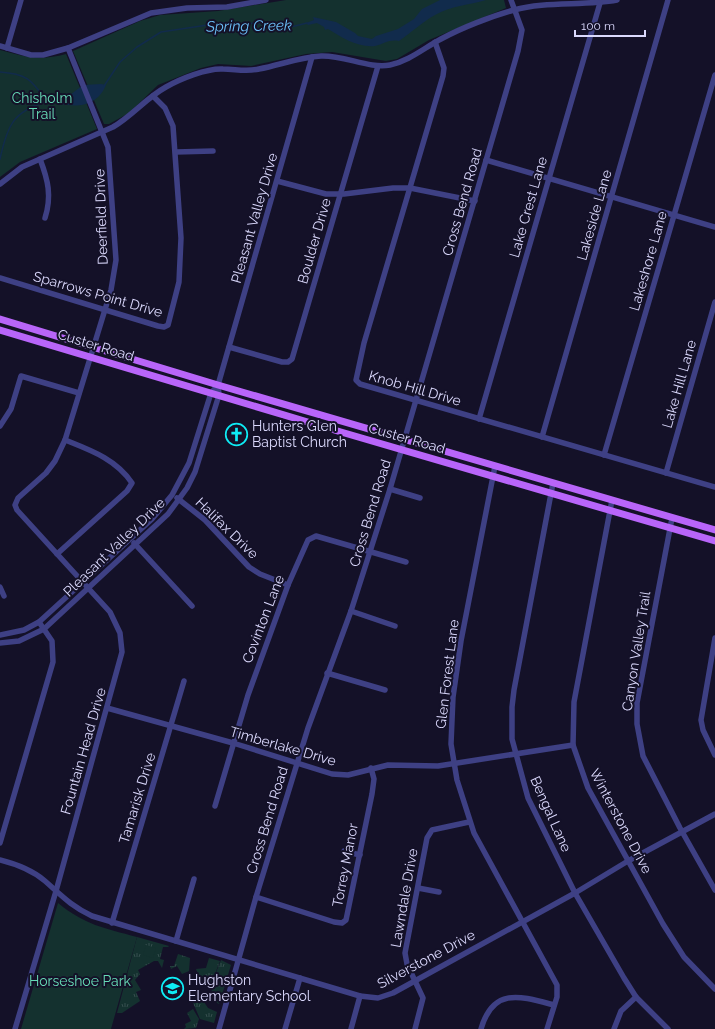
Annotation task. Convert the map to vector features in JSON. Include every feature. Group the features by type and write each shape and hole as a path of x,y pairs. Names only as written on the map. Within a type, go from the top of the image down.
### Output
{"main road":[{"name":"Custer Road","path":"0,319 404,440 715,530"},
{"name":"Custer Road","path":"0,330 401,450 714,541"}],"street":[{"path":"7,48 21,0"},
{"path":"0,46 30,55 43,55 68,48 151,13 187,8 227,7 266,0"},
{"name":"Cross Bend Road","path":"219,1029 256,897 326,674 351,611 390,489 521,40 522,30 511,0"},
{"path":"0,184 22,167 103,132 127,119 167,86 204,71 222,68 246,71 258,70 312,57 342,57 378,66 389,65 406,60 435,42 515,9 539,6 600,3 617,0"},
{"name":"Lakeside Lane","path":"542,437 668,0"},
{"name":"Lake Crest Lane","path":"479,419 600,3"},
{"name":"Knob Hill Drive","path":"435,42 444,68 443,76 356,380 360,384 416,401 715,488"},
{"name":"Deerfield Drive","path":"17,510 15,505 18,498 46,473 65,440 114,276 116,244 110,157 103,132 68,48"},
{"name":"Pleasant Valley Drive","path":"0,644 19,641 44,629 159,524 187,488 200,457 219,395 218,385 312,57"},
{"name":"Boulder Drive","path":"229,347 282,362 288,362 292,359 378,66"},
{"name":"Lakeshore Lane","path":"604,455 715,74"},
{"name":"Sparrows Point Drive","path":"0,278 158,326 164,327 168,325 177,289 181,258 176,152 174,130 170,116 165,108 153,96"},
{"path":"176,152 213,151"},
{"path":"40,159 49,186 50,199 45,218"},
{"path":"486,160 715,227"},
{"path":"277,181 326,194 340,194 393,188 410,188 475,201"},
{"name":"Lake Hill Lane","path":"666,473 715,302"},
{"path":"0,426 11,409 21,376 79,394"},
{"name":"Pleasant Valley Drive","path":"0,635 24,630 39,622 156,514 172,495 184,474 192,455 211,393 218,385"},
{"path":"57,554 131,487 130,480 112,462 65,440"},
{"path":"192,455 200,457"},
{"name":"Glen Forest Lane","path":"495,466 462,641 453,698 450,738 454,764 469,822 557,985 558,991 547,1029"},
{"name":"Bengal Lane","path":"553,483 514,690 511,722 515,754 528,798 576,893 636,997 668,1029"},
{"path":"390,489 420,498"},
{"name":"Halifax Drive","path":"172,495 205,520 250,567 260,574 288,585"},
{"name":"Winterstone Drive","path":"612,500 574,702 573,745 588,788 676,946 693,967 715,989"},
{"name":"Fountain Head Drive","path":"15,1029 56,891 120,662 122,643 120,633 110,612 17,510"},
{"name":"Canyon Valley Trail","path":"672,518 637,703 637,724 643,756 682,832 715,890"},
{"path":"714,541 715,530"},
{"name":"Covinton Lane","path":"215,806 248,695 288,585 308,540 312,536 406,562"},
{"path":"130,539 192,606"},
{"path":"0,587 4,596"},
{"path":"351,611 395,626"},
{"path":"0,843 53,662 52,641 39,622"},
{"path":"715,638 701,720 702,730 715,755"},
{"path":"326,674 385,690"},
{"name":"Tamarisk Drive","path":"112,923 184,681"},
{"name":"Timberlake Drive","path":"107,708 332,774 341,775 388,765 428,767 573,745"},
{"name":"Torrey Manor","path":"256,897 342,923 346,920 372,794 374,779 371,768"},
{"name":"Silverstone Drive","path":"0,860 27,869 44,880 68,904 112,923 370,998 385,996 415,980 576,893 628,861 715,814"},
{"name":"Lawndale Drive","path":"415,1029 423,998 407,964 406,953 429,832 435,829 469,822"},
{"path":"344,851 360,855"},
{"path":"176,941 194,879"},
{"path":"418,888 439,892"},
{"path":"285,1029 300,978"},
{"path":"351,1029 360,996"},
{"path":"481,1029 490,1008 505,998 519,996 554,1005"},
{"path":"614,1029 621,1011 636,997"}],"green space":[{"path":"286,0 504,0 506,8 429,40 397,59 386,61 332,52 306,54 251,66 218,64 201,68 158,85 129,113 109,124 104,124 73,51 140,21 160,15 218,11"},
{"name":"Chisholm Trail","path":"0,50 17,55 40,58 66,54 97,129 20,162 0,177"},
{"name":"Horseshoe Park","path":"58,903 77,916 95,925 137,937 111,1029 21,1029"},
{"path":"137,937 169,946 163,947 160,959 164,960 162,968 158,961 154,961 138,970 140,974 135,980 141,990 136,992 140,1001 122,1013 117,1013"},
{"path":"146,945 156,948 153,958 143,955"},
{"path":"178,954 190,958 189,971 182,974 177,966 171,969 170,966 174,966"},
{"path":"209,958 220,961 213,979 207,983 203,976 200,978 196,969 206,968"},
{"path":"221,960 231,965 227,978 219,980 215,975"},
{"path":"216,977 218,982 227,979 219,1004 214,1001 208,993 212,991 208,984"},
{"path":"197,995 200,996 208,1008 217,1012 214,1023 200,1019 191,998"},
{"path":"193,1009 199,1019 196,1028 184,1029 186,1027 185,1024 191,1021 187,1013"}],"water":[{"path":"440,0 486,0 441,12 399,41 389,41 375,46 356,44 328,29 325,30 324,27 317,23 308,25 306,23 314,20 313,17 336,22 358,36 372,39 376,36 398,29 414,19 422,9"},
{"path":"83,85 106,85 101,93 89,103 81,105 64,105 47,101 70,95"}],"waterway":[{"name":"Spring Creek","path":"104,86 120,62 137,47 161,32 221,23 230,25 257,23 287,28 307,23"},
{"name":"Spring Creek","path":"0,72 17,74 28,79 47,101"},
{"name":"Spring Creek","path":"0,159 6,137 14,121 19,115 27,110 48,101"}],"place":[{"name":"Hunters Glen Baptist Church","path":"237,434"},
{"name":"Hughston Elementary School","path":"173,988"}]}
